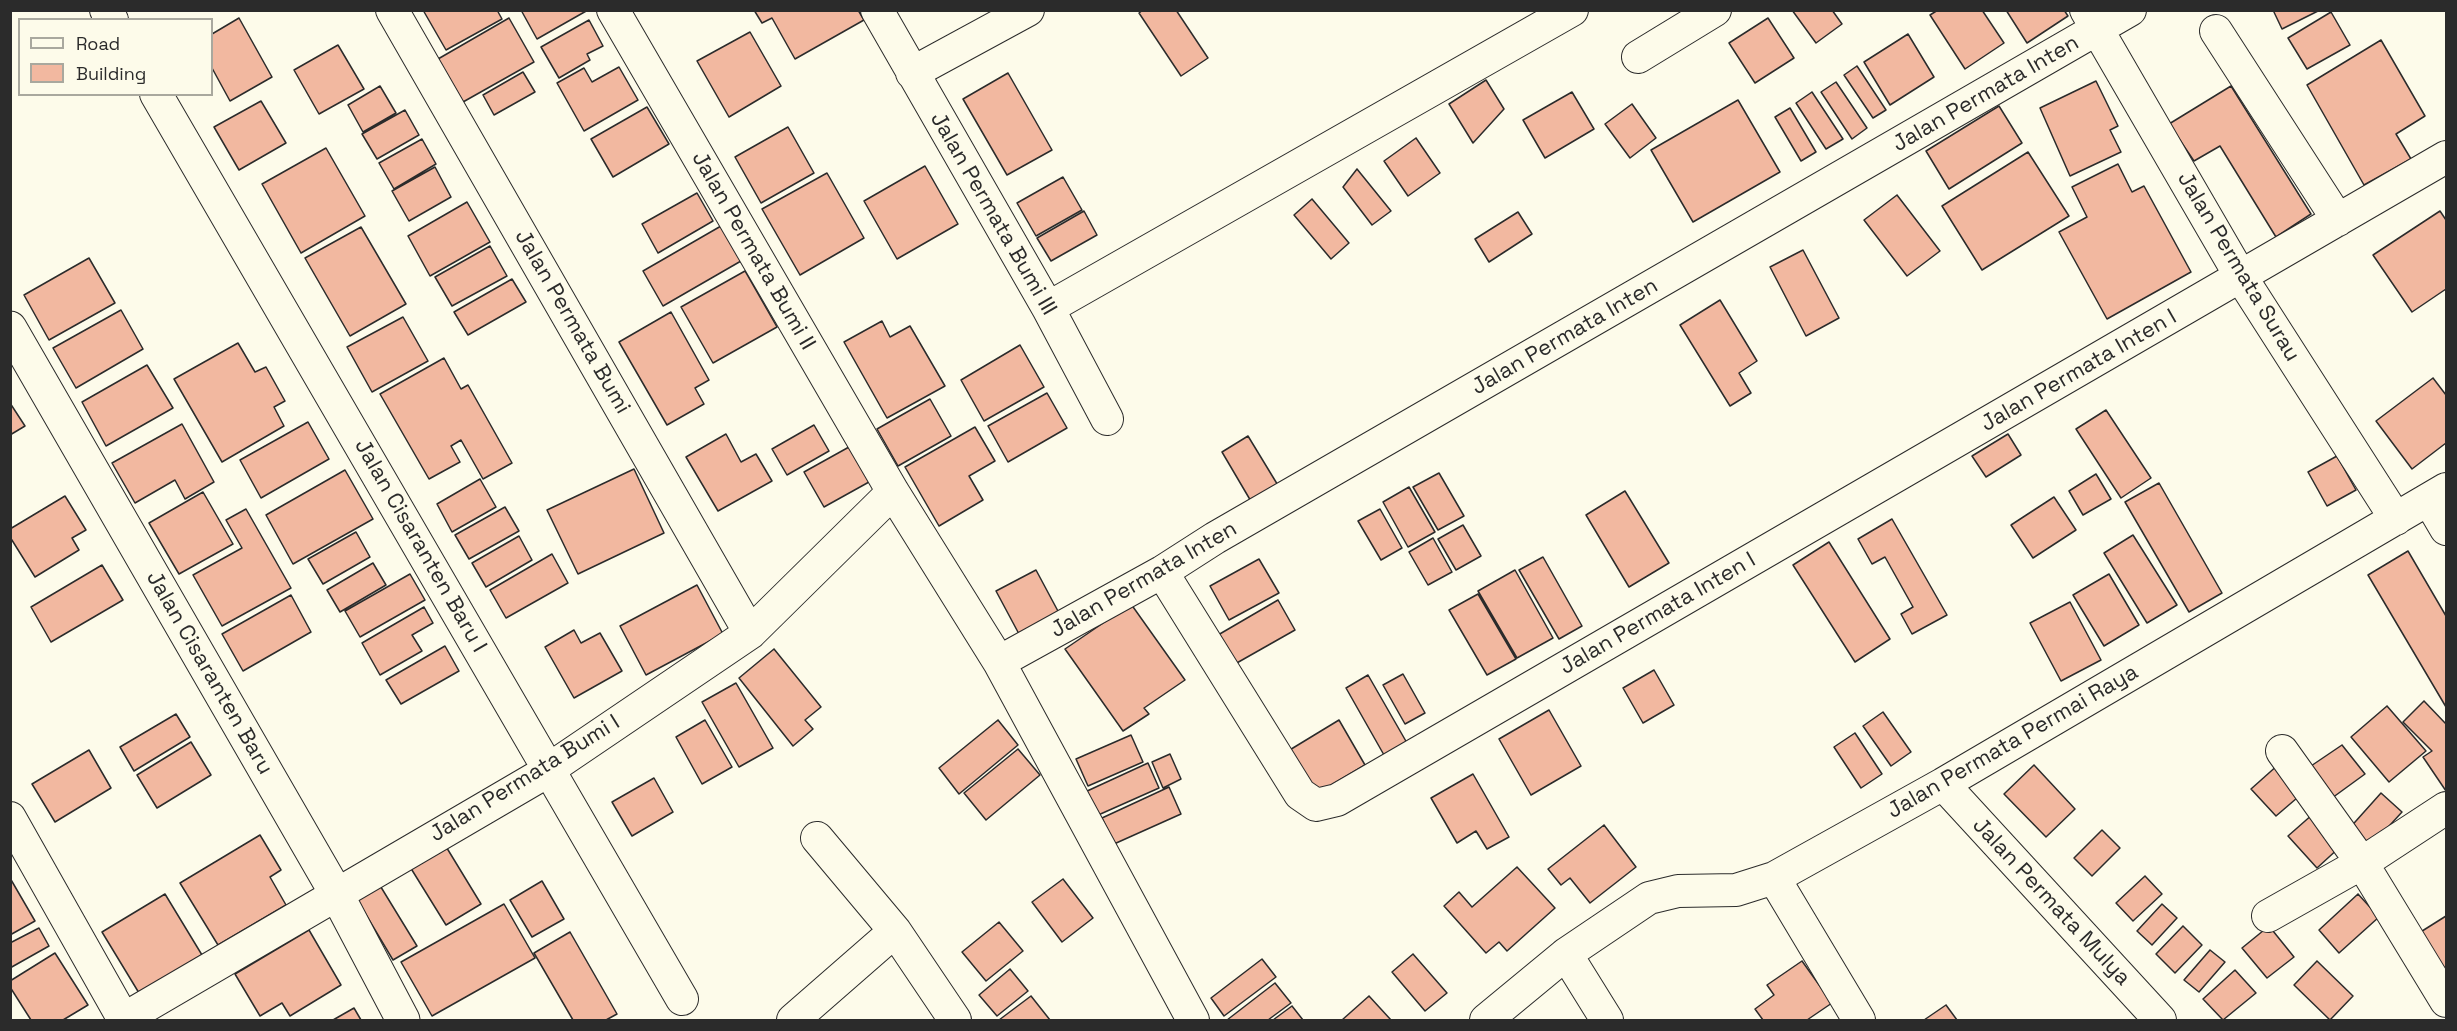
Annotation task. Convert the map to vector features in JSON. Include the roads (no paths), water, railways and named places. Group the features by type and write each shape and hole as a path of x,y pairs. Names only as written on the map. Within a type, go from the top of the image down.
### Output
{"street":[{"name":"Jalan Permata Bumi","path":"392,10 750,633"},
{"name":"Jalan Permata Bumi II","path":"613,10 894,492 999,662 1193,1020"},
{"name":"Jalan Permata Bumi III","path":"878,10 1048,308 1107,419"},
{"path":"912,73 1028,10"},
{"path":"1048,308 1572,10"},
{"path":"1638,57 1714,10"},
{"name":"Jalan Permata Inten","path":"999,662 1162,572 1215,538 2092,20 2130,10"},
{"name":"Jalan Permata Surau","path":"2092,20 2241,277 2396,519"},
{"path":"2216,31 2338,220"},
{"name":"Jalan Cisaranten Baru I","path":"157,96 550,768 682,999"},
{"name":"Jalan Permata Inten I","path":"1162,572 1300,794 1316,805 1337,800 2446,158"},
{"name":"Jalan Cisaranten Baru","path":"10,328 336,893 403,1020"},
{"name":"Jalan Permata Bumi I","path":"123,1020 550,768 750,633 894,492"},
{"path":"2438,495 2446,529"},
{"name":"Jalan Permata Permai Raya","path":"1486,1020 1566,954 1649,898 1678,891 1736,890 1774,878 1943,784 2438,495"},
{"path":"2282,751 2362,863 2446,1001"},
{"name":"Jalan Permata Mulya","path":"1943,784 2160,1020"},
{"path":"2268,916 2362,863 2446,808"},
{"path":"10,819 123,1020"},
{"path":"817,838 895,931 955,1020"},
{"path":"1774,878 1859,1020"},
{"path":"793,1020 895,931"},
{"path":"1566,954 1607,1020"}]}
